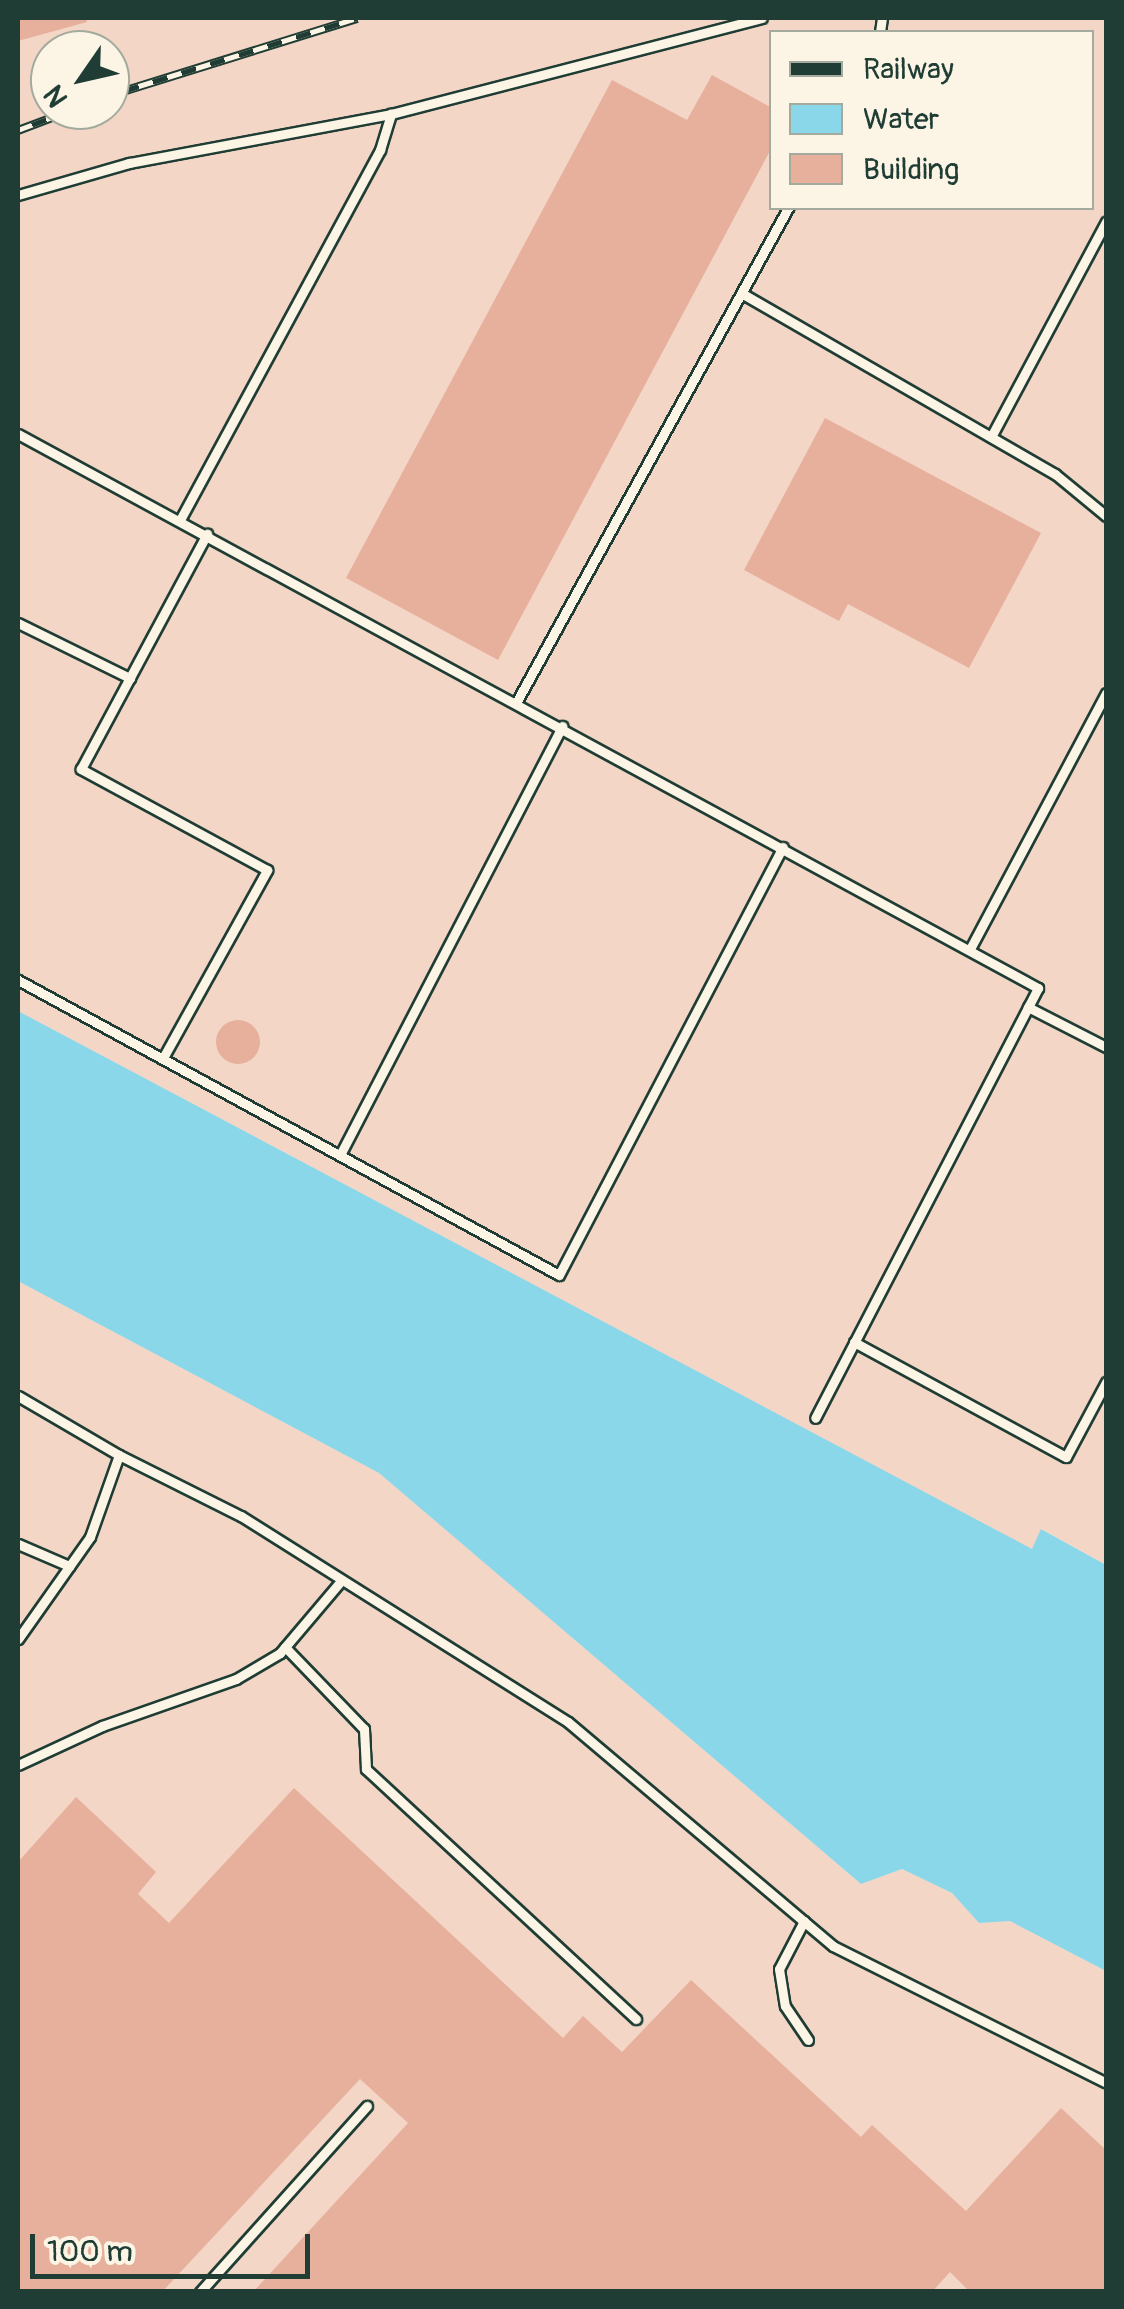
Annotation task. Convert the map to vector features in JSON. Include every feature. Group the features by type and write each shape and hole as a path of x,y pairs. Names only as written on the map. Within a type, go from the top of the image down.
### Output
{"lane":[{"path":"18,195 128,164 391,114 762,18"},
{"path":"180,520 380,150 391,114"},
{"path":"517,702 787,210"},
{"path":"991,437 1106,222"},
{"path":"742,294 1055,474 1106,516"},
{"path":"18,434 562,726 1038,988 815,1418"},
{"path":"164,1058 267,870 82,768 207,534"},
{"path":"18,623 130,678"},
{"path":"970,949 1106,692"},
{"path":"341,1153 562,726"},
{"path":"18,980 559,1275 784,847"},
{"path":"1028,1006 1106,1047"},
{"path":"854,1342 1066,1457 1106,1382"},
{"path":"18,1396 118,1455 241,1516 340,1582 568,1722 833,1946 1106,2084"},
{"path":"18,1639 90,1537 118,1455"},
{"path":"18,1544 70,1566"},
{"path":"18,1765 102,1726 236,1679 285,1647 340,1582"},
{"path":"285,1647 364,1729 366,1769 636,2018"},
{"path":"804,1921 779,1968 786,2006 808,2040"},
{"path":"200,2292 367,2106"}],"shaded area":[{"path":"18,18 1106,18 1106,1565 1042,1529 1033,1550 18,1011"},
{"path":"18,1281 379,1473 861,1884 902,1869 952,1893 979,1923 1010,1921 1106,1971 1106,2291 18,2291"}],"water":[{"path":"18,1011 1032,1549 1041,1529 1106,1565 1106,1971 1010,1921 979,1923 952,1893 902,1869 861,1884 379,1473 18,1281"}],"building":[{"path":"18,18 86,18 87,22 58,30 30,30 30,38 18,41"},
{"path":"712,75 769,106 769,153 498,660 346,578 612,80 687,120"},
{"path":"825,418 1041,533 969,668 848,604 839,621 744,570"},
{"path":"238,1020 253,1027 260,1042 253,1057 238,1064 223,1057 216,1042 223,1027"},
{"path":"294,1788 563,2038 583,2016 622,2052 691,1980 861,2137 872,2125 966,2211 1061,2108 1106,2150 1106,2292 970,2292 950,2272 932,2292 253,2292 408,2123 360,2079 162,2292 18,2292 18,1862 76,1797 156,1872 138,1894 169,1923"}],"railway":[{"path":"130,89 357,18"},
{"path":"18,130 30,125"}]}
